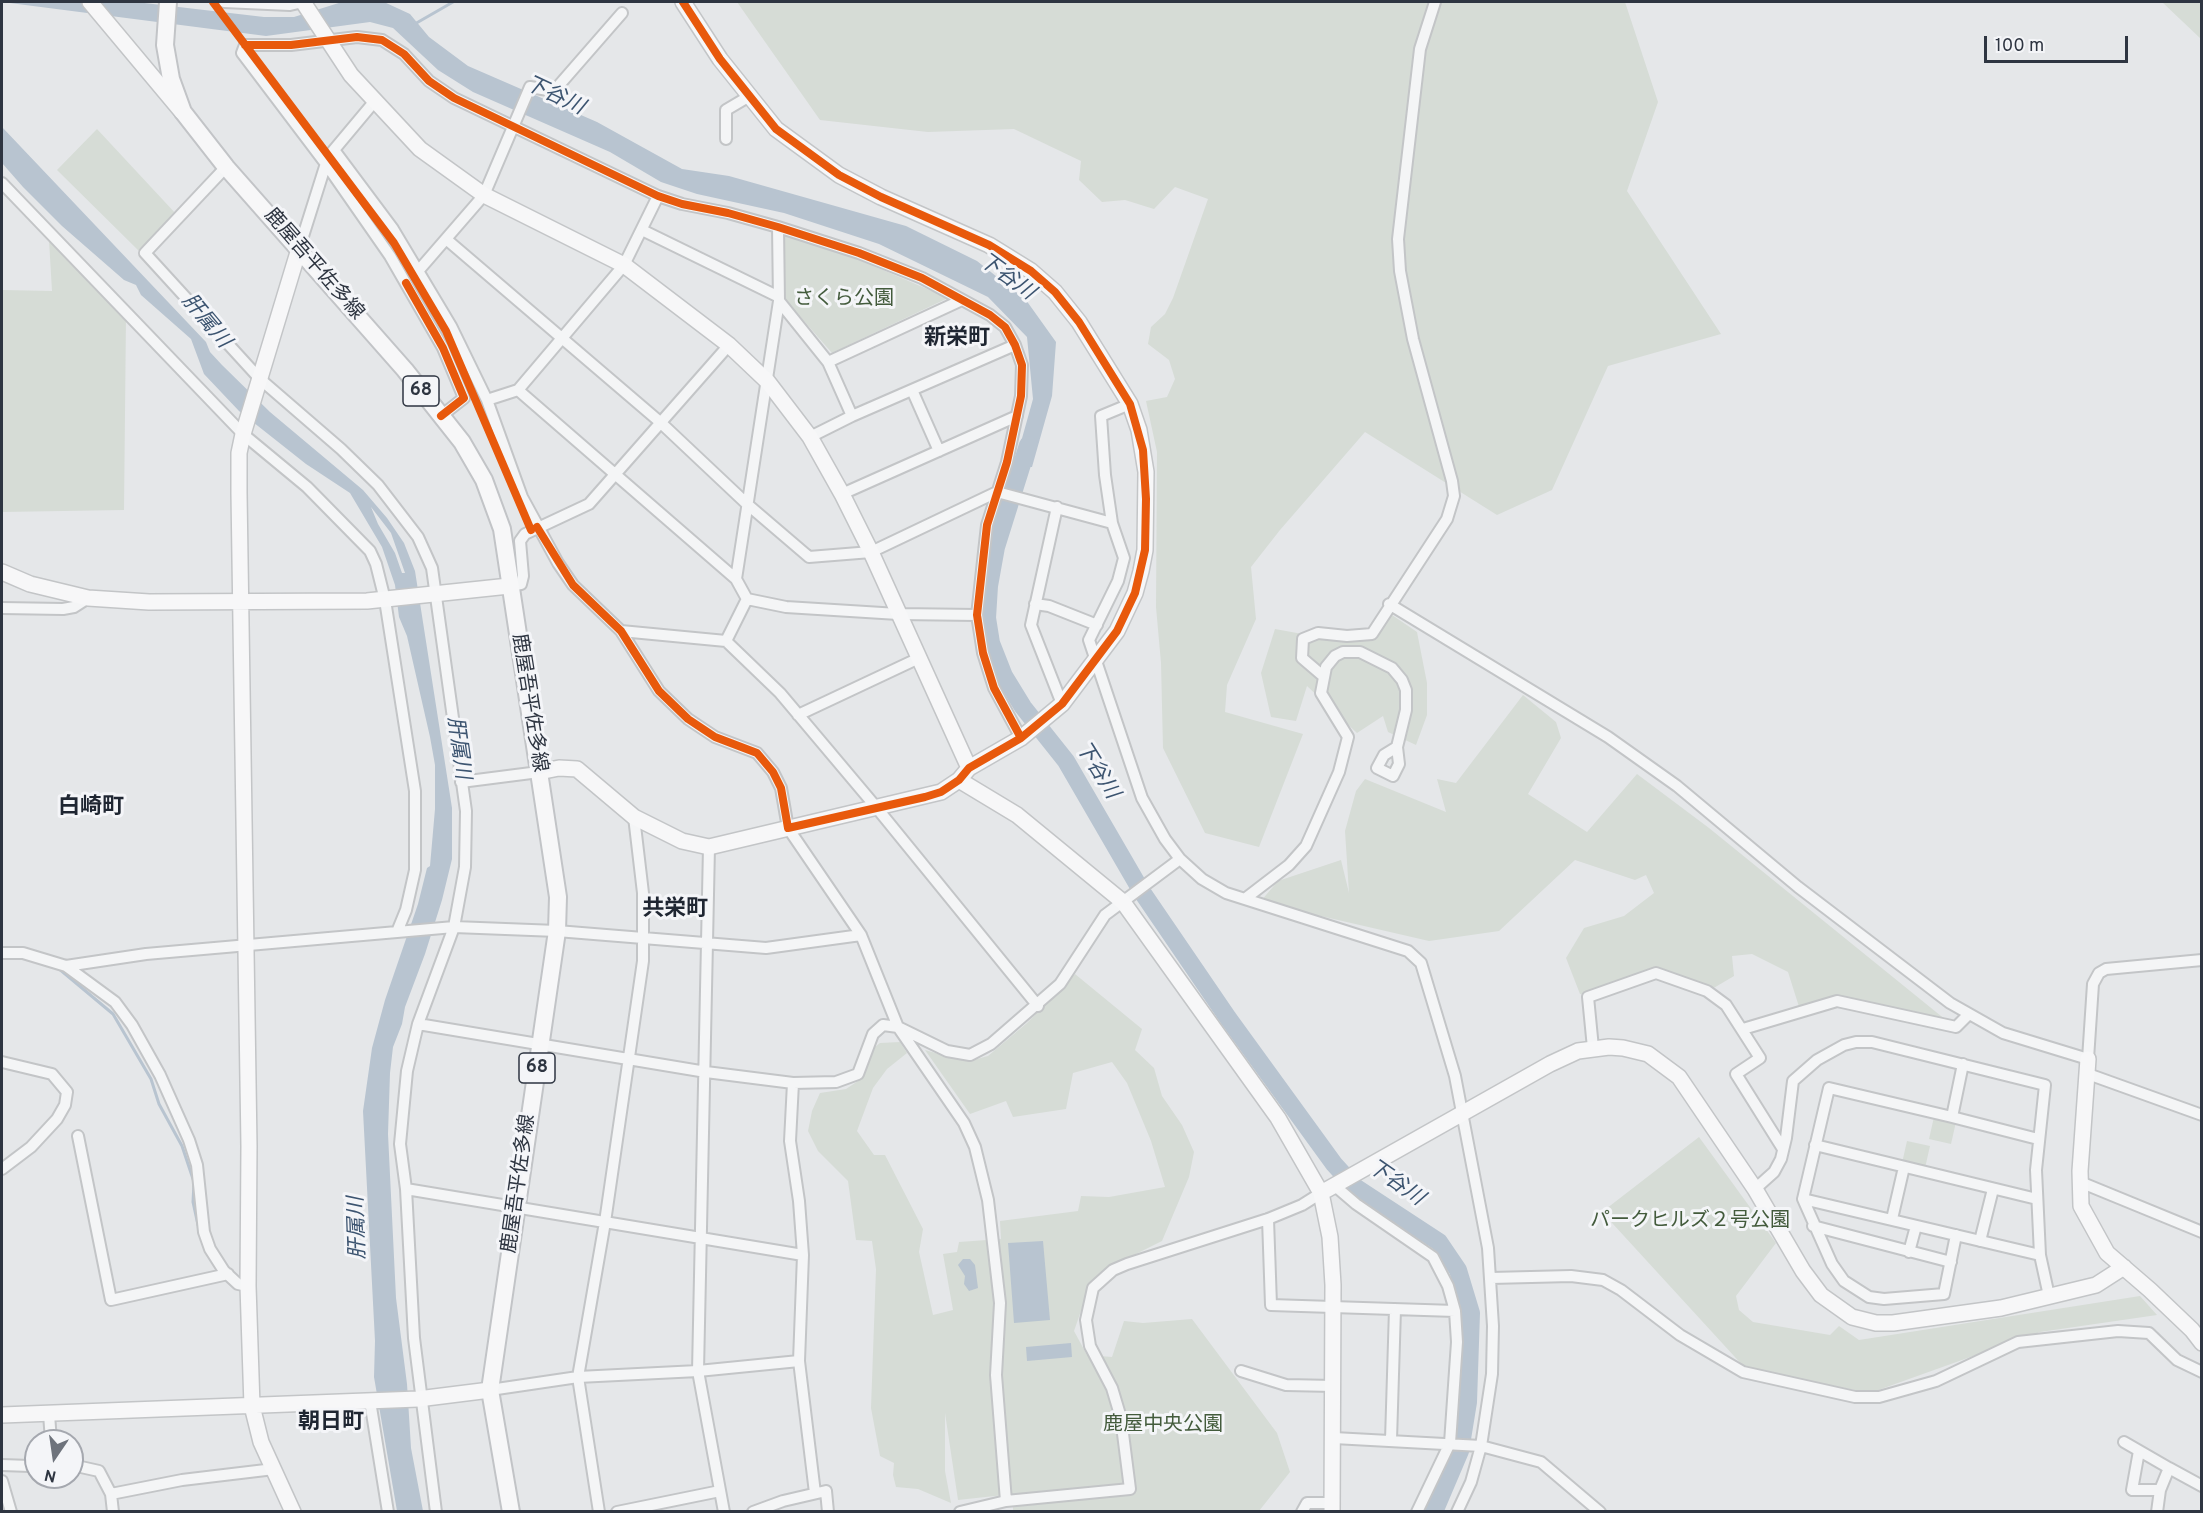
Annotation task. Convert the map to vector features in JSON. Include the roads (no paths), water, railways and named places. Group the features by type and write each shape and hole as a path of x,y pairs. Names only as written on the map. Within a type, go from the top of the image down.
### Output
{"main road":[{"name":"鹿屋吾平佐多線","path":"168,2 165,45 171,80 183,112 226,167 299,249 462,442 484,480 502,529 558,897 557,931 489,1390 510,1512"}],"street":[{"path":"90,2 183,112"},
{"path":"224,2 290,5 303,2 328,41 374,102 420,149 484,195 624,265 729,345 768,382 810,437 842,494 871,552 964,774 1128,899 1278,1118 1331,1188 1433,1257 1448,1286 1455,1311 1456,1342 1450,1443 1418,1512"},
{"path":"461,783 559,768 577,769 634,817 682,841 709,847 925,797 941,792 964,774 1025,735 1062,704 1095,663 1117,630 1135,593 1144,550 1146,472 1139,430 1130,404 1079,322 1055,292 1031,271 989,245 881,197 838,175 776,129 748,97 683,2"},
{"path":"1323,676 1302,658 1303,639 1318,633 1347,636 1372,634 1389,604 1447,519 1454,496 1452,481 1413,339 1400,271 1398,239 1420,49 1434,2"},
{"path":"419,270 484,195 530,87 555,91 622,14"},
{"path":"441,416 464,398 443,348 390,256 326,164 242,53 245,45 291,45 357,37 382,40 404,54 429,81 454,98 515,125 658,196 778,226 859,253 921,278 990,315 1005,327 1016,345 1022,365 1021,396 1007,462 987,525 976,615 983,654 994,688 1025,735"},
{"path":"726,139 726,110 748,97"},
{"path":"293,1512 261,1442 252,1406 248,1286 243,600 239,453 244,430 326,164 334,150 374,102"},
{"path":"334,150 393,229 451,326 487,400 522,497 573,585 621,631 658,691 688,718 715,737 756,753 773,772 781,788 788,828 861,935 898,1027 964,1123 975,1147 988,1200 1000,1303 996,1375 1006,1501"},
{"path":"226,167 145,253 260,379 341,449 378,485 418,537 432,568 466,811 465,867 452,928 418,1024 407,1071 400,1144 406,1189 414,1338 436,1512"},
{"path":"2,183 244,430 356,535 376,564 385,600 414,780 417,826 412,889 401,932"},
{"path":"487,400 518,390 624,265 658,196"},
{"path":"736,579 768,382 778,299 778,226"},
{"path":"642,230 778,299 828,362 852,416"},
{"path":"446,239 560,339 660,422 747,504 809,556 871,552 997,492 1112,523"},
{"path":"828,362 962,300"},
{"path":"2,572 47,588 88,598 149,602 385,600 436,596 521,584 523,576 520,541 525,534 537,526 590,504 729,345"},
{"path":"810,437 852,416 1016,345"},
{"path":"518,390 736,579 747,599 786,607 898,614 976,615"},
{"path":"912,390 939,451"},
{"path":"1130,404 1101,416 1105,476 1112,523 1124,558 1118,581 1089,640 1142,798 1165,839 1180,859 1202,879 1226,893 1408,951 1421,963 1463,1113 1479,1193 1491,1278 1492,1374 1481,1446 1471,1482 1457,1512"},
{"path":"842,494 1017,416"},
{"path":"1057,507 1031,625 1062,704"},
{"path":"42,609 47,588"},
{"path":"2,608 74,607 88,598"},
{"path":"726,641 747,599"},
{"path":"1035,604 1096,625"},
{"path":"1389,604 1608,737 1677,786 1798,887 1968,1015 2003,1033 2088,1066 2202,1115"},
{"path":"621,631 726,641 759,671 798,715 1038,1006"},
{"path":"1246,898 1289,865 1306,846 1339,772 1348,737 1323,699 1323,676 1330,661 1343,652 1360,651 1392,668 1406,690 1406,710 1397,747"},
{"path":"798,715 917,659"},
{"path":"598,1512 578,1377 605,1222 644,938 643,893 634,817"},
{"path":"709,847 698,1371 724,1512"},
{"path":"418,1024 706,1072 793,1083 847,1080 858,1074 873,1034 879,1028 891,1024 947,1051 970,1055 992,1044 1038,1006 1060,984 1105,915 1180,859"},
{"path":"66,966 146,954 452,928 557,931 766,948 861,935"},
{"path":"2,953 23,953 66,966 115,1002 132,1025 160,1075 197,1165 204,1232 210,1249 238,1284 248,1286"},
{"path":"2202,960 2106,969 2099,973 2093,984 2080,1182 2081,1206 2096,1237 2107,1253 2192,1330 2202,1343"},
{"path":"1593,1048 1588,997 1656,973 1707,991 1726,1005 1760,1058 1736,1074 1783,1149"},
{"path":"1743,1029 1837,1001 1956,1028 1968,1015"},
{"path":"1755,1190 1774,1172 1783,1149 1793,1081 1803,1070 1832,1051 1856,1042 1872,1042 2045,1085 2038,1139 2037,1199 2040,1255 2049,1296"},
{"path":"960,1512 1006,1501 1130,1489 1121,1418 1112,1388 1090,1346 1086,1320 1093,1288 1113,1270 1268,1219 1302,1205 1368,1165 1550,1064 1578,1051 1593,1048 1623,1048 1648,1054 1679,1077 1755,1190 1803,1271 1821,1295 1838,1309 1862,1321 1893,1323 2001,1308 2096,1285 2124,1267"},
{"path":"2,1062 52,1074 67,1092 65,1105 57,1119 31,1147 2,1168"},
{"path":"1952,1117 1963,1064"},
{"path":"793,1083 790,1141 799,1201 803,1255 798,1361 815,1494"},
{"path":"1956,1235 1944,1294 1884,1299 1869,1297 1844,1281 1832,1264 1813,1226 1803,1199 1829,1088 2038,1139"},
{"path":"78,1136 111,1300 228,1274"},
{"path":"1815,1145 2037,1199"},
{"path":"1892,1219 1904,1167"},
{"path":"2080,1182 2202,1232"},
{"path":"1302,1512 1307,1503 1332,1507 1334,1307 1330,1237 1331,1188"},
{"path":"406,1189 803,1255"},
{"path":"1980,1241 1993,1189"},
{"path":"1803,1199 2040,1255"},
{"path":"1268,1219 1271,1305 1455,1311"},
{"path":"1813,1226 1951,1262"},
{"path":"1909,1252 1916,1226"},
{"path":"1491,1278 1571,1276 1602,1280 1621,1290 1680,1335 1743,1372 1855,1397 1879,1397 1936,1381 2018,1342 2118,1330 2148,1333 2178,1360 2202,1372"},
{"path":"1390,1440 1395,1309"},
{"path":"2,1415 421,1398 578,1377 698,1371 798,1361"},
{"path":"1241,1371 1286,1385 1334,1386"},
{"path":"373,1401 388,1512"},
{"path":"49,1414 50,1429"},
{"path":"1334,1438 1481,1446 1541,1462 1600,1512"},
{"path":"2124,1442 2202,1486"},
{"path":"2139,1451 2132,1490 2160,1490"},
{"path":"2,1465 24,1466"},
{"path":"84,1468 99,1471 111,1494 114,1512"},
{"path":"2157,1512 2160,1490 2169,1468"},
{"path":"111,1494 182,1480 274,1469"},
{"path":"2,1481 11,1512"},
{"path":"617,1512 720,1491"},
{"path":"753,1512 783,1506 826,1491 828,1512"}],"waterway":[{"path":"413,25 453,2"},
{"name":"下谷川","path":"1028,445 996,547 989,586 987,618 991,643 1004,676 1023,707 1066,761 1142,892 1228,1018 1334,1164 1355,1187 1439,1242 1458,1270 1471,1313 1468,1402 1460,1451 1434,1512"},
{"path":"58,968 113,1014 151,1079 159,1104 182,1146 194,1182 193,1202 198,1225"}],"district":[{"name":"新栄町","path":"957,340"},
{"name":"白崎町","path":"91,809"},
{"name":"共栄町","path":"675,911"},
{"name":"朝日町","path":"331,1424"}],"park label":[{"name":"さくら公園","path":"844,300"},
{"name":"パークヒルズ２号公園","path":"1690,1222"},
{"name":"鹿屋中央公園","path":"1163,1426"}],"water label":[{"name":"肝属川","path":"205,322"},
{"name":"肝属川","path":"457,748"},
{"name":"肝属川","path":"359,1228"}]}
